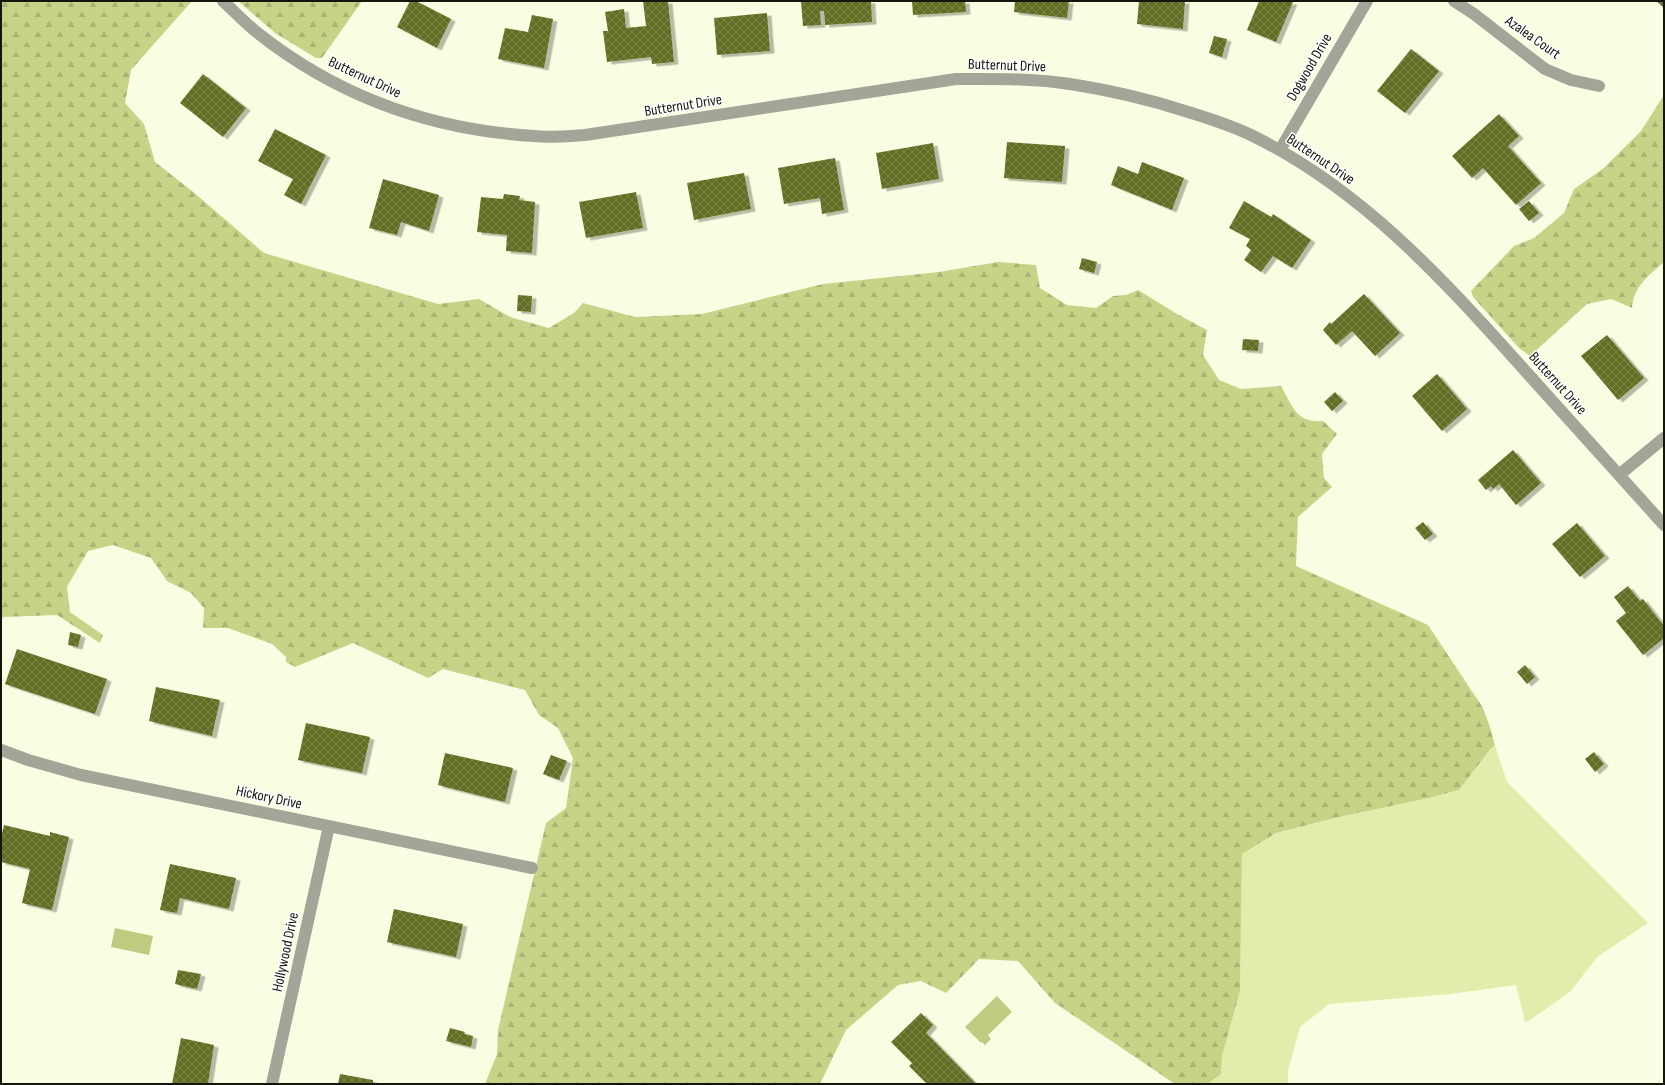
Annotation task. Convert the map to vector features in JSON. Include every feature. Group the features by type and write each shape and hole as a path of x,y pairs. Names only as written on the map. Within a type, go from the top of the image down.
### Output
{"street":[{"name":"Butternut Drive","path":"223,1 270,42 299,63 342,88 388,108 423,118 486,132 535,137 585,135 956,79 1012,79 1069,84 1126,95 1218,121 1250,134 1280,150 1331,183 1393,233 1455,292 1664,525"},
{"name":"Dogwood Drive","path":"1280,150 1366,1"},
{"name":"Azalea Court","path":"1454,1 1474,14 1545,68 1571,80 1599,86"},
{"path":"1619,475 1664,438"},
{"name":"Hickory Drive","path":"1,750 28,760 81,775 532,868"},
{"name":"Hollywood Drive","path":"272,1084 329,826"}],"shaded area":[{"path":"1495,746 1507,782 1648,923 1597,957 1571,991 1525,1022 1516,985 1450,994 1329,1004 1300,1027 1288,1071 1288,1084 1208,1084 1221,1074 1222,1056 1240,991 1242,854 1276,833 1459,790 1492,747"},
{"path":"115,928 153,936 149,955 111,947"},
{"path":"997,996 1012,1012 988,1035 991,1039 985,1045 965,1027"}],"green space":[{"path":"1,1 192,1 131,70 125,103 144,124 155,162 192,191 264,253 438,304 479,299 510,317 549,328 574,313 583,303 635,317 702,314 823,284 939,272 998,262 1036,265 1040,288 1067,305 1096,308 1113,296 1126,295 1138,290 1177,314 1207,330 1203,355 1219,380 1241,389 1281,386 1296,412 1307,419 1323,421 1337,434 1322,454 1324,478 1332,487 1298,517 1296,566 1428,625 1483,708 1495,746 1492,747 1459,790 1276,833 1242,854 1240,991 1222,1056 1221,1074 1208,1084 1175,1084 1055,1003 1018,961 979,959 946,993 921,981 898,985 846,1030 820,1084 485,1084 497,1054 498,1030 546,823 566,808 573,758 558,728 539,715 525,690 443,669 428,678 353,643 295,667 286,662 286,657 272,644 228,628 203,628 204,608 191,593 167,581 151,558 113,545 88,551 67,587 70,612 103,635 100,643 57,615 4,617 1,619"},
{"path":"238,1 362,1 322,58 316,58 275,33"},
{"path":"1664,95 1664,262 1643,282 1635,294 1632,308 1611,299 1587,304 1530,356 1519,348 1473,297 1471,291 1514,246 1534,238 1564,213 1574,189 1604,168 1641,131"}],"building":[{"path":"410,1 416,1 451,19 437,48 397,27"},
{"path":"643,1 668,1 674,62 652,64 651,57 607,62 603,31 608,31 605,12 624,9 626,28 646,26"},
{"path":"801,1 871,1 872,22 825,25 824,11 820,11 821,25 803,26"},
{"path":"912,1 965,1 966,12 913,15"},
{"path":"1015,1 1069,1 1067,18 1014,12"},
{"path":"1139,1 1185,1 1183,29 1137,24"},
{"path":"1259,1 1293,2 1276,42 1247,30"},
{"path":"1656,1 1664,1 1664,8"},
{"path":"767,13 770,51 717,55 714,18"},
{"path":"532,15 553,19 544,68 498,59 505,28 528,32"},
{"path":"1214,36 1227,39 1222,57 1209,53"},
{"path":"1411,49 1439,71 1405,113 1377,91"},
{"path":"203,74 246,108 223,137 180,103"},
{"path":"1499,114 1519,136 1508,146 1541,183 1516,205 1483,168 1472,178 1452,156"},
{"path":"275,129 326,155 301,204 284,195 293,179 258,161"},
{"path":"1007,142 1065,146 1062,182 1004,178"},
{"path":"933,143 939,179 882,189 876,153"},
{"path":"835,158 844,210 822,214 820,198 784,204 778,168"},
{"path":"1142,162 1184,178 1172,210 1111,185 1118,166 1138,174"},
{"path":"744,173 751,209 694,220 687,183"},
{"path":"383,179 439,195 429,231 401,222 397,235 369,228"},
{"path":"636,192 643,228 586,238 579,202"},
{"path":"504,194 520,196 519,200 535,202 532,253 506,251 507,235 477,232 481,197 503,199"},
{"path":"1244,201 1271,217 1273,214 1311,240 1292,268 1273,256 1261,272 1244,260 1251,250 1246,246 1250,239 1229,228"},
{"path":"1529,201 1539,213 1529,221 1519,209"},
{"path":"1082,258 1097,262 1094,273 1079,269"},
{"path":"1364,294 1400,333 1375,356 1352,331 1336,345 1323,330 1330,322 1331,324"},
{"path":"518,295 532,296 531,312 517,311"},
{"path":"1607,335 1644,378 1618,400 1581,356"},
{"path":"1243,339 1259,340 1258,351 1242,350"},
{"path":"1437,374 1467,409 1442,431 1412,396"},
{"path":"1335,392 1343,401 1332,411 1324,402"},
{"path":"1513,450 1541,483 1516,505 1499,484 1493,489 1491,486 1486,490 1478,480"},
{"path":"1423,522 1433,534 1425,540 1415,528"},
{"path":"1577,523 1605,556 1580,577 1552,544"},
{"path":"1628,586 1640,601 1643,599 1664,626 1664,638 1643,655 1616,621 1626,613 1614,597"},
{"path":"70,632 81,635 78,647 68,645"},
{"path":"17,649 107,679 95,714 5,684"},
{"path":"1525,665 1535,677 1527,684 1517,672"},
{"path":"156,687 220,700 212,736 149,721"},
{"path":"306,723 370,737 362,773 298,760"},
{"path":"1594,752 1604,764 1595,772 1585,759"},
{"path":"445,753 513,768 505,802 438,785"},
{"path":"551,755 567,761 559,780 543,774"},
{"path":"4,825 50,836 50,832 69,837 52,910 22,903 30,869 1,862 1,838"},
{"path":"170,864 236,878 229,909 180,898 177,913 160,910"},
{"path":"394,909 463,924 456,957 387,942"},
{"path":"178,970 201,974 197,989 175,984"},
{"path":"921,1013 933,1025 926,1033 976,1084 927,1084 909,1066 912,1063 891,1042"},
{"path":"450,1028 473,1036 471,1047 446,1041"},
{"path":"181,1038 214,1045 208,1084 172,1084"},
{"path":"340,1074 373,1080 373,1084 338,1084"}]}
